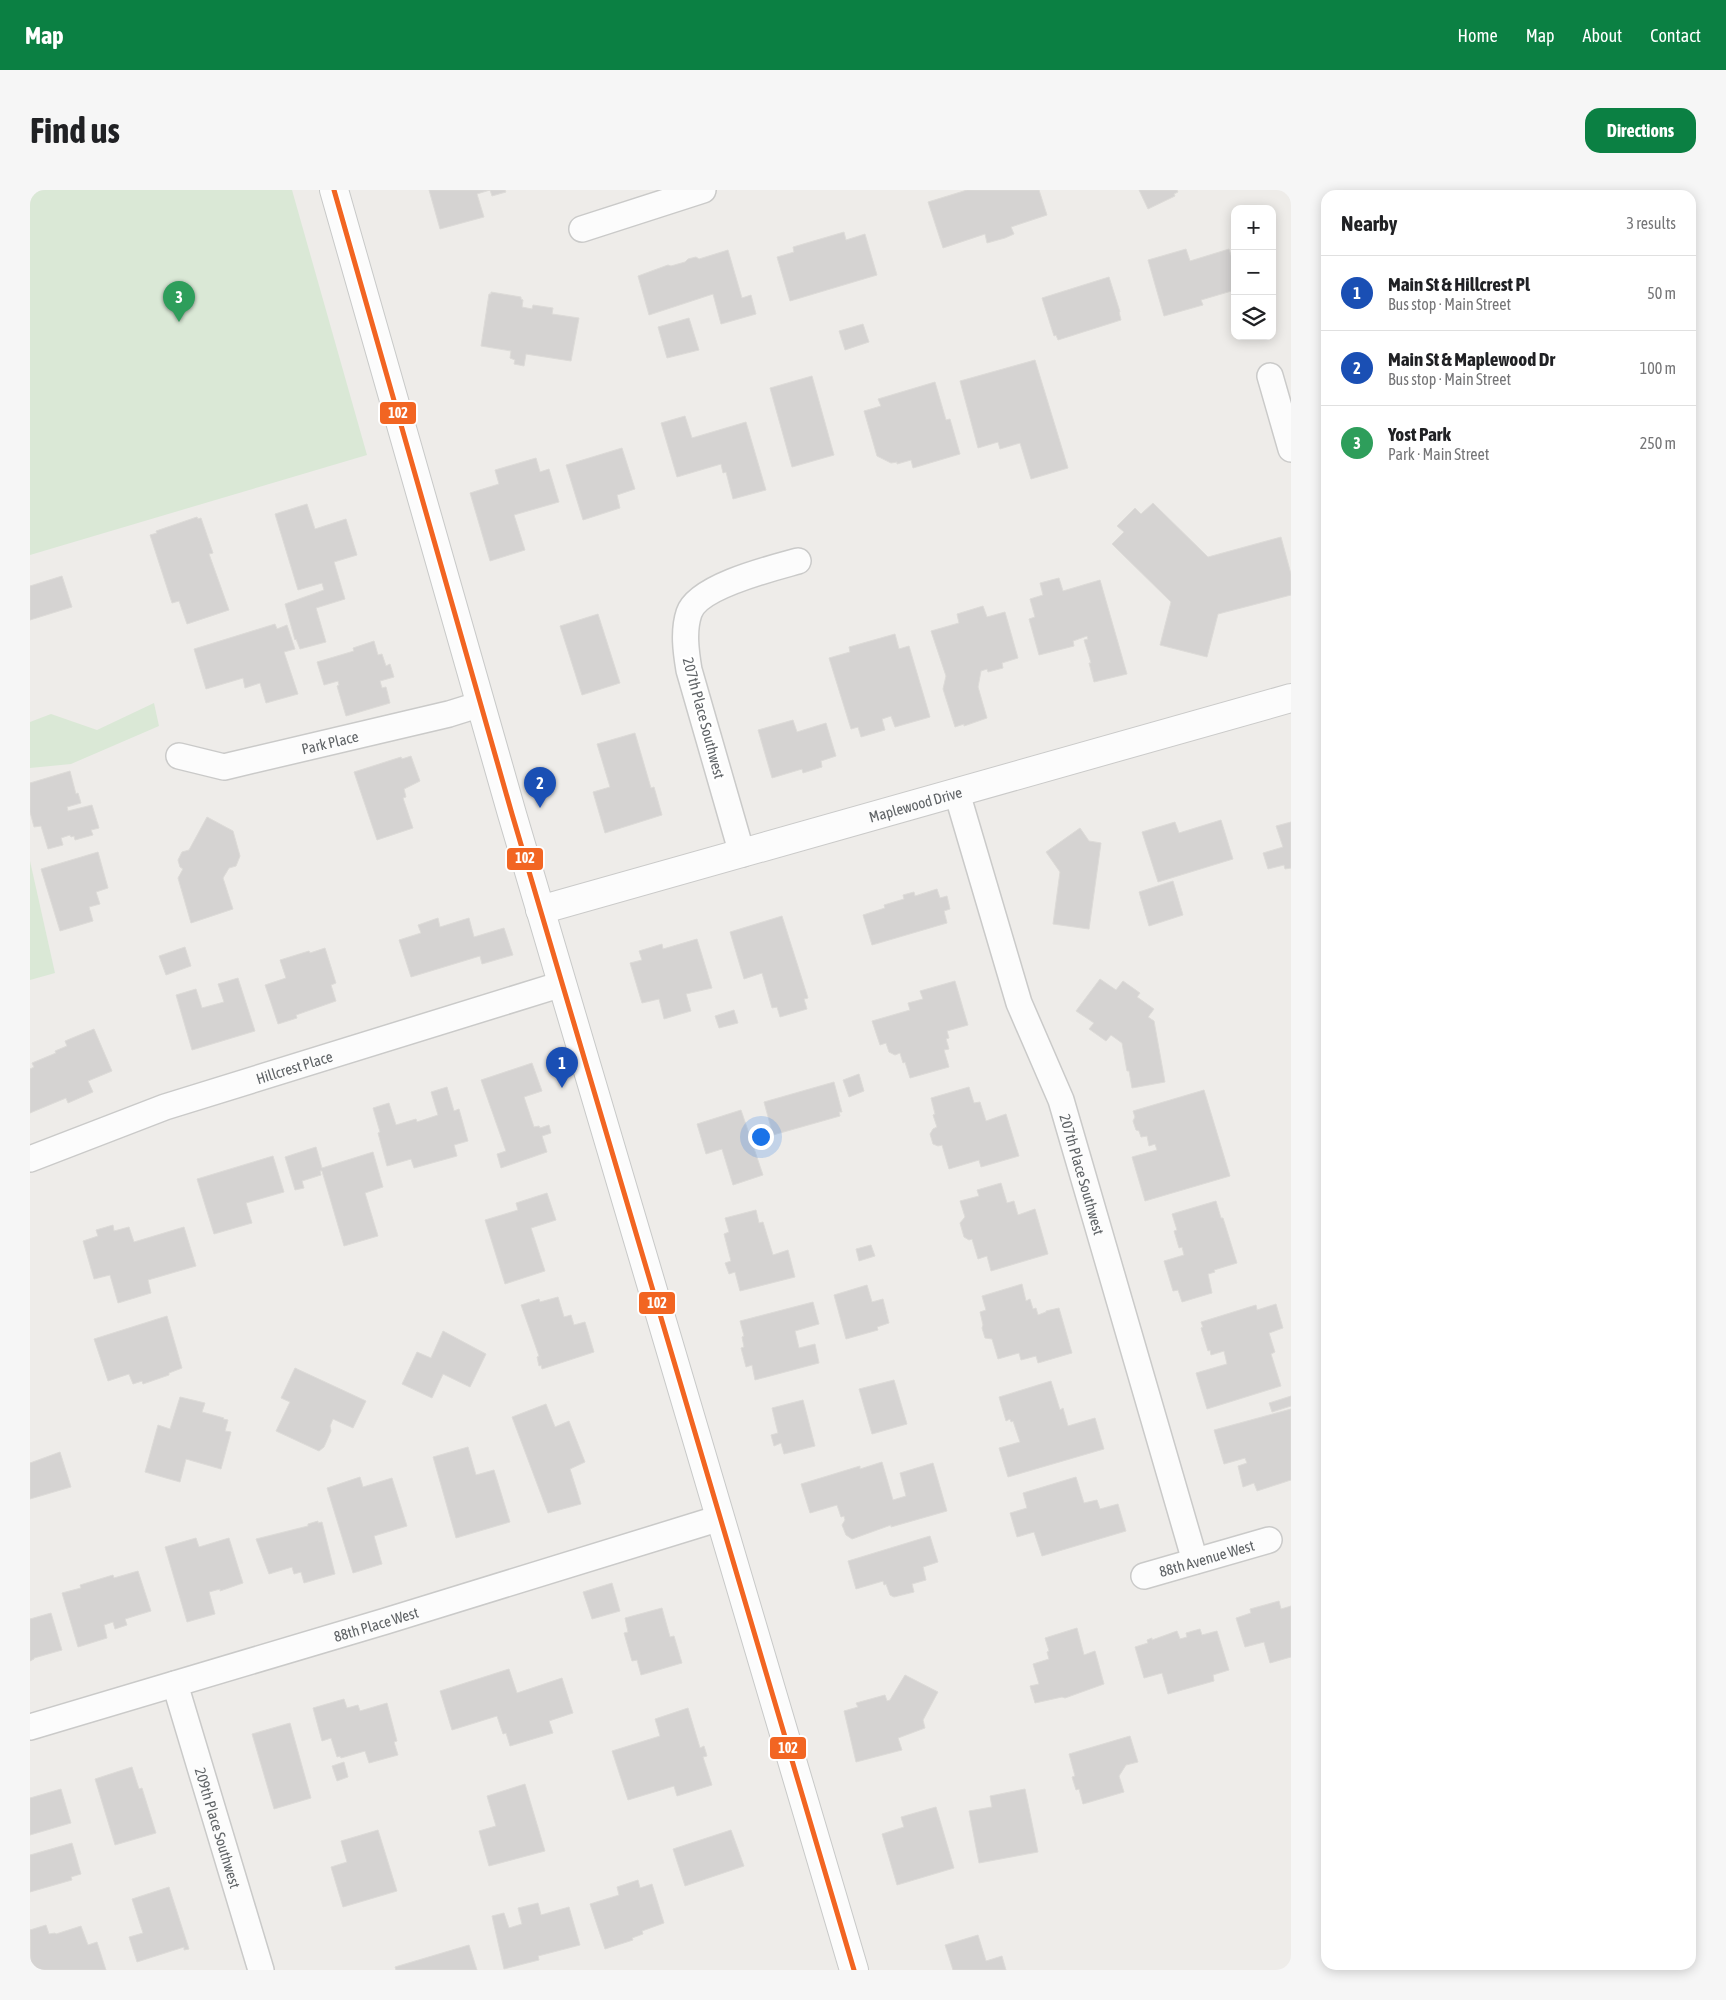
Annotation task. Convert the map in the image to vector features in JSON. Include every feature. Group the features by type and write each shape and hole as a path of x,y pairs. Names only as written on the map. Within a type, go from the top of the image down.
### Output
{"main road":[{"path":"334,190 540,910 854,1970"},
{"name":"Maplewood Drive","path":"540,910 1291,698"}],"street":[{"path":"582,229 703,190"},
{"path":"1270,376 1291,449"},
{"name":"207th Place Southwest","path":"742,854 688,670 685,640 689,611 712,590 750,575 798,561"},
{"name":"Park Place","path":"178,756 224,767 449,714 481,704"},
{"name":"207th Place Southwest","path":"957,793 1019,1004 1060,1100 1195,1561"},
{"name":"Hillcrest Place","path":"30,1159 165,1106 562,984"},
{"name":"88th Place West","path":"30,1726 175,1684 720,1518"},
{"name":"88th Avenue West","path":"1144,1576 1269,1540"},
{"name":"209th Place Southwest","path":"175,1684 261,1970"}],"green space":[{"path":"30,190 292,190 367,455 30,555"},
{"path":"154,703 159,726 71,764 30,768 30,722 51,714 97,730"},
{"path":"30,861 55,973 30,980"}],"building":[{"path":"429,190 490,190 477,194 484,217 440,229"},
{"path":"490,190 505,190 506,192 492,196"},
{"path":"967,190 1039,190 1047,215 1011,227 1014,234 1005,238 987,243 985,234 943,248 928,202"},
{"path":"1139,190 1177,190 1178,192 1174,194 1175,196 1148,209"},
{"path":"844,232 846,240 865,234 877,275 790,301 777,257 794,252 793,247"},
{"path":"1186,249 1190,261 1229,249 1231,255 1231,291 1201,300 1203,305 1164,316 1148,260"},
{"path":"728,250 742,298 751,295 756,314 721,324 713,294 649,315 638,276 668,265 671,266 685,262 688,259 696,257 699,259"},
{"path":"1109,277 1121,320 1058,340 1056,335 1054,336 1042,298"},
{"path":"491,292 521,297 523,300 522,307 532,309 533,305 553,308 552,314 579,318 571,361 526,354 524,366 514,364 515,360 510,358 511,351 481,346 489,294"},
{"path":"689,318 699,350 667,358 658,327"},
{"path":"863,324 869,342 845,350 839,331"},
{"path":"1035,360 1068,468 1031,479 1020,443 1000,449 998,442 978,448 960,381"},
{"path":"812,376 834,455 792,467 770,388"},
{"path":"935,382 946,420 950,419 960,454 913,468 911,460 897,464 897,462 891,463 877,456 864,411 881,406 878,399"},
{"path":"685,416 692,438 746,422 766,490 733,499 726,472 723,473 721,464 677,477 661,423"},
{"path":"622,448 635,489 617,495 620,508 583,520 566,465"},
{"path":"536,458 540,472 549,469 559,502 514,515 525,550 490,561 470,493 499,484 495,470"},
{"path":"1153,503 1208,557 1281,537 1291,574 1291,595 1218,614 1207,657 1160,645 1171,602 1112,544 1124,532 1117,526 1135,508 1141,514"},
{"path":"307,504 315,529 346,519 357,555 334,562 345,599 316,608 326,642 300,649 295,640 285,604 324,590 322,583 298,590 275,514"},
{"path":"197,517 198,519 201,518 213,553 209,554 229,610 187,624 179,601 172,603 150,535 157,533 156,531"},
{"path":"62,576 72,607 30,620 30,586"},
{"path":"1059,578 1063,591 1100,580 1127,674 1094,682 1084,640 1088,639 1087,636 1073,641 1074,646 1039,655 1029,619 1035,617 1030,599 1043,595 1040,583"},
{"path":"983,606 987,617 1005,612 1018,658 1002,663 1003,668 988,672 987,669 981,671 978,687 987,718 955,727 943,689 946,676 931,631 959,623 957,614"},
{"path":"598,614 620,683 582,695 560,626"},
{"path":"275,624 277,629 287,625 295,649 284,652 298,694 266,703 260,683 245,688 243,678 206,689 194,649"},
{"path":"895,634 899,649 909,646 930,717 895,727 891,716 882,719 885,730 861,737 858,727 851,729 829,658 850,652 849,647"},
{"path":"374,641 378,655 382,654 386,666 390,664 394,677 380,681 382,688 386,687 390,703 346,716 337,686 339,685 338,681 324,685 317,662 354,651 353,648"},
{"path":"793,720 797,732 826,723 836,756 821,761 822,767 803,773 802,769 772,778 758,730"},
{"path":"635,733 651,788 654,787 662,815 605,833 593,792 610,787 597,744"},
{"path":"411,756 420,781 404,789 406,797 403,798 413,828 377,840 354,772 401,757 402,759"},
{"path":"70,771 76,794 78,793 81,803 67,807 68,811 92,805 99,828 91,830 93,835 75,840 74,836 71,837 70,835 61,838 63,845 48,849 41,826 34,827 30,812 30,783"},
{"path":"207,817 233,831 240,856 236,866 229,868 223,878 233,909 191,923 178,878 183,869 180,867 178,860 182,852 189,850"},
{"path":"1221,820 1233,859 1158,882 1142,832 1175,822 1179,833"},
{"path":"1291,822 1291,868 1285,869 1284,865 1268,869 1263,853 1283,847 1276,826"},
{"path":"1080,828 1089,841 1101,843 1089,929 1053,924 1060,872 1046,852"},
{"path":"98,852 108,888 96,892 100,904 89,907 93,921 60,931 41,869"},
{"path":"1173,881 1183,915 1149,926 1139,892"},
{"path":"937,889 940,898 947,896 950,909 944,911 947,923 872,945 863,915 885,908 884,905 904,899 903,895 914,892 915,896"},
{"path":"782,916 808,998 804,999 807,1009 780,1017 777,1007 772,1008 762,973 744,979 730,932"},
{"path":"438,918 440,927 469,918 474,937 504,928 513,955 482,964 480,956 411,977 399,940 421,933 418,925"},
{"path":"697,939 712,988 686,994 691,1011 664,1019 659,999 642,1003 630,963 642,960 639,951 662,944 663,949"},
{"path":"185,947 191,966 166,975 159,956"},
{"path":"325,948 336,983 331,985 336,1001 296,1015 297,1018 278,1024 265,985 286,978 280,960"},
{"path":"238,978 255,1031 192,1050 176,995 196,989 202,1008 224,1002 218,984"},
{"path":"1100,979 1116,990 1123,981 1140,993 1137,997 1154,1009 1148,1017 1154,1021 1165,1082 1132,1088 1122,1043 1111,1035 1106,1041 1089,1029 1094,1023 1076,1011"},
{"path":"955,981 968,1025 947,1031 949,1038 946,1039 949,1049 944,1050 949,1067 910,1078 900,1053 895,1055 889,1052 886,1043 880,1045 872,1021 910,1010 908,1003 923,999 920,991"},
{"path":"734,1010 738,1023 719,1028 715,1016"},
{"path":"94,1029 112,1071 88,1081 93,1092 68,1103 66,1098 30,1113 30,1069 34,1067 32,1063 67,1046 65,1041"},
{"path":"532,1063 542,1091 524,1097 534,1127 539,1126 540,1128 549,1125 551,1133 542,1136 547,1152 501,1168 497,1154 506,1151 481,1080"},
{"path":"859,1074 864,1091 849,1097 843,1080"},
{"path":"834,1082 842,1112 839,1112 840,1116 773,1135 764,1102"},
{"path":"447,1087 454,1111 459,1109 468,1141 454,1145 457,1156 414,1168 411,1159 387,1166 373,1108 389,1103 396,1125 416,1119 417,1122 438,1115 431,1092"},
{"path":"969,1087 974,1103 980,1102 986,1121 1006,1114 1019,1156 981,1167 979,1160 949,1169 942,1145 933,1144 930,1134 937,1127 931,1098"},
{"path":"1204,1090 1230,1176 1145,1201 1132,1157 1157,1150 1155,1144 1149,1146 1147,1136 1141,1137 1139,1131 1136,1130 1133,1121 1135,1117 1133,1111"},
{"path":"741,1110 763,1175 733,1185 722,1149 706,1154 697,1124"},
{"path":"316,1147 322,1168 373,1152 383,1187 365,1193 378,1236 344,1246 322,1171 320,1171 321,1175 302,1181 304,1188 295,1190 285,1157"},
{"path":"273,1156 284,1192 246,1203 252,1223 214,1234 197,1179"},
{"path":"1001,1183 1007,1203 1014,1201 1018,1215 1035,1209 1048,1254 991,1271 987,1256 978,1259 972,1239 969,1240 964,1237 960,1223 965,1217 960,1201 979,1196 977,1190"},
{"path":"547,1193 556,1220 531,1228 545,1271 505,1284 485,1220 518,1210 516,1203"},
{"path":"1216,1201 1237,1263 1214,1270 1215,1272 1208,1274 1212,1293 1182,1302 1178,1290 1173,1291 1164,1261 1184,1255 1182,1247 1179,1248 1174,1231 1177,1230 1172,1214"},
{"path":"756,1210 759,1223 763,1222 773,1255 788,1250 795,1277 740,1291 735,1272 729,1274 725,1263 731,1261 724,1234 729,1232 725,1218"},
{"path":"113,1225 114,1231 129,1227 134,1242 184,1227 196,1266 148,1280 151,1293 118,1303 110,1275 94,1279 83,1241 98,1236 96,1230"},
{"path":"871,1245 875,1256 859,1261 856,1249"},
{"path":"1022,1284 1026,1301 1030,1299 1033,1309 1036,1308 1038,1315 1059,1308 1072,1353 1038,1363 1036,1356 1021,1360 1019,1353 998,1359 992,1339 985,1338 982,1328 980,1312 986,1310 982,1296"},
{"path":"867,1285 872,1302 883,1299 889,1323 877,1327 878,1330 846,1339 834,1295"},
{"path":"558,1297 564,1317 571,1315 574,1325 585,1322 594,1352 542,1369 541,1365 539,1366 537,1357 539,1356 521,1305 539,1299 540,1302"},
{"path":"813,1302 819,1324 795,1331 799,1348 815,1344 819,1363 755,1380 752,1365 746,1367 741,1348 744,1347 742,1337 744,1336 740,1321"},
{"path":"1276,1304 1283,1328 1269,1333 1275,1352 1271,1354 1281,1386 1207,1409 1196,1373 1227,1364 1224,1351 1211,1355 1210,1350 1208,1351 1201,1322 1256,1305 1257,1310"},
{"path":"167,1316 182,1368 169,1373 169,1375 143,1384 142,1381 133,1384 129,1374 108,1381 94,1339"},
{"path":"443,1331 486,1354 470,1387 443,1374 432,1398 402,1384 417,1352 431,1358"},
{"path":"295,1368 366,1401 353,1428 333,1419 330,1426 331,1431 324,1447 319,1451 276,1431 290,1402 281,1398"},
{"path":"894,1380 907,1424 872,1434 859,1389"},
{"path":"1051,1381 1060,1410 1063,1408 1068,1426 1095,1418 1104,1449 1008,1477 999,1448 1020,1442 1013,1421 1011,1422 1010,1419 1006,1421 999,1397"},
{"path":"1291,1396 1291,1406 1272,1412 1269,1403"},
{"path":"180,1397 205,1403 202,1412 228,1420 225,1431 231,1432 221,1469 186,1459 180,1482 145,1472 158,1425 170,1429"},
{"path":"803,1400 815,1446 784,1454 781,1443 774,1446 771,1435 778,1433 772,1408"},
{"path":"546,1404 555,1427 569,1421 585,1462 570,1469 581,1504 548,1513 512,1417"},
{"path":"1291,1409 1291,1480 1257,1491 1254,1483 1243,1487 1238,1466 1247,1463 1245,1458 1224,1464 1214,1430"},
{"path":"468,1447 476,1475 494,1470 510,1522 456,1538 433,1457"},
{"path":"60,1452 71,1487 30,1499 30,1463"},
{"path":"882,1462 893,1500 906,1496 900,1473 933,1463 947,1511 891,1527 891,1525 852,1539 846,1535 842,1525 845,1520 844,1516 841,1517 837,1505 810,1513 801,1484 860,1466 860,1469"},
{"path":"360,1477 363,1487 392,1478 407,1526 374,1536 382,1564 353,1573 327,1488"},
{"path":"1076,1477 1084,1503 1097,1500 1100,1509 1118,1504 1126,1531 1042,1556 1034,1532 1017,1537 1010,1513 1027,1508 1023,1493"},
{"path":"318,1521 318,1523 322,1522 335,1574 304,1583 301,1572 294,1574 292,1567 269,1574 256,1539 308,1526 308,1524"},
{"path":"930,1536 938,1562 923,1567 926,1580 912,1584 914,1592 894,1597 890,1595 883,1581 856,1589 848,1561"},
{"path":"196,1538 199,1547 229,1538 243,1583 220,1591 220,1589 209,1592 215,1614 187,1622 165,1547"},
{"path":"138,1571 151,1611 125,1619 127,1625 115,1629 113,1622 104,1625 107,1638 78,1647 62,1593 81,1588 80,1585 113,1575 114,1578"},
{"path":"612,1583 620,1611 592,1619 583,1592"},
{"path":"1279,1601 1281,1609 1291,1606 1291,1657 1270,1663 1264,1642 1245,1647 1236,1618 1251,1613 1250,1609"},
{"path":"662,1608 670,1637 674,1636 682,1663 641,1675 637,1660 632,1661 624,1633 628,1632 625,1618"},
{"path":"51,1613 62,1650 34,1658 30,1661 30,1619"},
{"path":"1077,1628 1084,1655 1095,1651 1104,1684 1065,1698 1035,1703 1030,1686 1039,1684 1033,1664 1049,1659 1045,1638"},
{"path":"1200,1629 1202,1635 1217,1631 1229,1670 1213,1675 1214,1681 1168,1694 1162,1673 1144,1678 1135,1647 1148,1643 1147,1640 1152,1638 1152,1640 1177,1631 1180,1639 1187,1637 1186,1633"},
{"path":"509,1669 517,1693 562,1678 573,1713 549,1721 553,1733 510,1746 506,1733 503,1734 497,1716 452,1730 440,1691"},
{"path":"905,1675 938,1692 923,1720 925,1728 898,1738 902,1750 856,1762 844,1711 858,1707 856,1703 885,1695 887,1701 890,1700"},
{"path":"344,1699 347,1708 358,1705 360,1711 387,1703 397,1741 394,1742 398,1755 369,1763 365,1751 341,1758 340,1756 337,1757 331,1738 322,1741 313,1708"},
{"path":"688,1708 700,1748 704,1746 707,1756 703,1757 712,1785 677,1796 674,1786 628,1800 612,1751 660,1736 655,1719"},
{"path":"290,1723 311,1798 274,1809 252,1734"},
{"path":"1130,1736 1138,1762 1126,1765 1119,1776 1124,1792 1083,1804 1079,1789 1076,1790 1072,1777 1075,1776 1069,1754"},
{"path":"344,1762 348,1777 337,1781 332,1766"},
{"path":"132,1767 139,1789 142,1788 156,1833 115,1845 95,1779"},
{"path":"525,1784 545,1851 489,1866 479,1831 496,1826 487,1796"},
{"path":"61,1789 71,1823 30,1835 30,1798"},
{"path":"1025,1789 1038,1852 979,1863 969,1811 992,1807 990,1796"},
{"path":"936,1807 954,1868 897,1885 882,1834 904,1827 901,1817"},
{"path":"378,1830 397,1891 343,1907 331,1867 347,1862 341,1841"},
{"path":"731,1830 744,1866 685,1886 673,1849"},
{"path":"72,1843 81,1874 71,1877 72,1880 30,1892 30,1855"},
{"path":"638,1880 640,1888 652,1884 664,1923 642,1931 643,1934 632,1938 633,1940 605,1949 590,1904 619,1895 617,1887"},
{"path":"169,1887 189,1949 184,1950 184,1947 137,1962 129,1937 143,1933 132,1899"},
{"path":"538,1903 541,1915 569,1907 580,1945 538,1956 539,1960 504,1969 492,1916 504,1913 509,1928 522,1924 518,1908"},
{"path":"46,1925 49,1934 56,1934 81,1926 88,1945 97,1942 106,1970 31,1970 30,1930"},
{"path":"978,1935 986,1961 1002,1956 1006,1970 953,1970 945,1945"},
{"path":"469,1945 477,1970 396,1970 395,1967"}],"transit line":[{"name":"102","path":"334,190 512,814 854,1970"}],"place":[{"name":"Yost Park","path":"179,322"},
{"name":"Main St & Maplewood Dr","path":"540,808"},
{"name":"Main St & Hillcrest Pl","path":"562,1088"}]}
